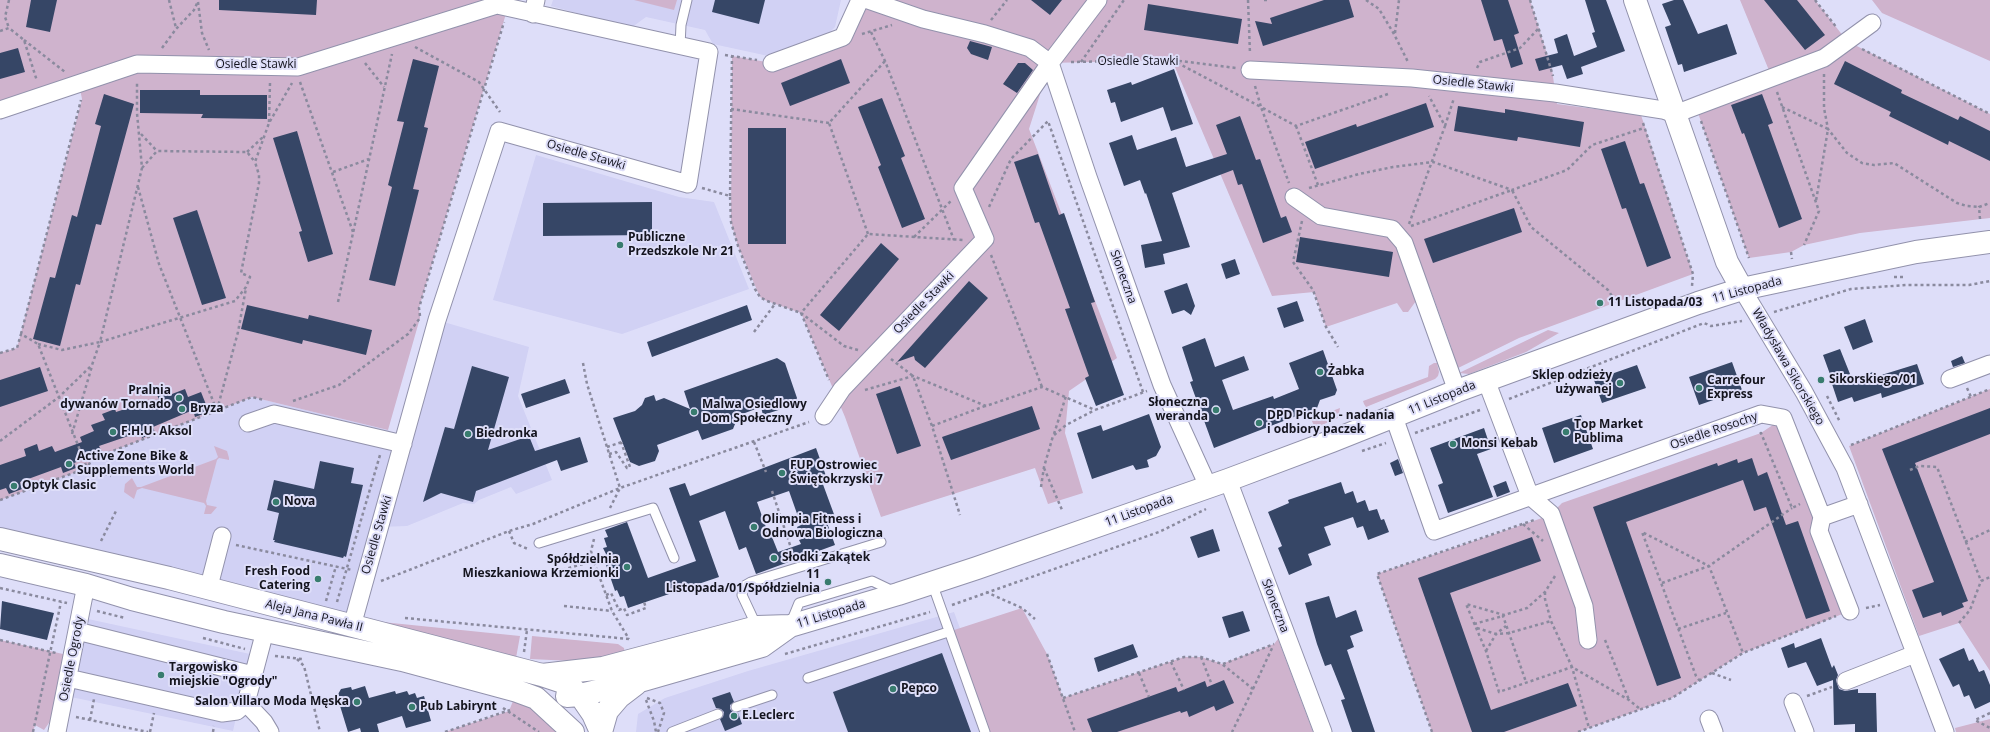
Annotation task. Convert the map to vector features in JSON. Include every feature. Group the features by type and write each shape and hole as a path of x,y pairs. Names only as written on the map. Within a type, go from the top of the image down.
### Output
{"street":[{"path":"772,63 843,37 860,0"},
{"path":"868,0 923,19 980,32 1030,48 1050,63"},
{"path":"982,233 963,188 1050,63 1098,0"},
{"name":"Władysława Sikorskiego","path":"1636,0 1727,262 1807,399 1844,468 1945,732"},
{"name":"Osiedle Stawki","path":"0,110 144,63 270,66 298,70 354,50 497,5 508,8 535,7 680,46 709,52"},
{"path":"1675,114 1824,58 1872,22"},
{"path":"688,184 709,52"},
{"name":"Słoneczna","path":"1050,63 1088,176 1162,385 1218,483 1280,640 1323,732"},
{"name":"Osiedle Stawki","path":"1250,70 1412,78 1555,93 1663,110 1675,114"},
{"name":"Osiedle Stawki","path":"354,619 437,320 499,131 688,184"},
{"path":"1294,196 1321,216 1401,228 1404,243 1457,391"},
{"name":"Osiedle Stawki","path":"824,416 836,398 982,233"},
{"name":"11 Listopada","path":"542,675 603,668 758,627 790,626 898,594 1116,520 1218,483 1394,417 1486,380 1701,313 1742,289 1916,252 1990,242"},
{"path":"1950,379 1990,364"},
{"path":"1486,380 1530,496 1551,514 1584,606 1588,640"},
{"path":"248,423 274,414 403,444"},
{"name":"Osiedle Rosochy","path":"1394,417 1434,531 1761,414 1783,418 1822,517"},
{"path":"1850,611 1819,530 1822,517 1859,504"},
{"name":"Aleja Jana Pawła II","path":"0,539 93,550 169,578 208,590 272,605 354,619 566,683 580,695"},
{"path":"201,615 221,539"},
{"path":"86,585 93,550"},
{"name":"Aleja Jana Pawła II","path":"0,565 86,585 132,600 265,631 402,660 527,695 580,695"},
{"name":"Osiedle Ogrody","path":"58,732 86,585"},
{"path":"68,678 222,713 237,711 246,703 272,605"},
{"path":"345,648 354,619"},
{"name":"11 Listopada","path":"580,695 640,681 762,646 790,626"},
{"path":"77,631 253,675"},
{"path":"1846,681 1915,654"},
{"name":"11 Listopada","path":"580,695 585,685 603,668"},
{"path":"601,732 608,711 619,697 640,681"},
{"name":"Aleja Jana Pawła II","path":"527,695 572,731"},
{"path":"580,695 593,714 601,732"},
{"path":"572,731 572,714 580,695"},
{"path":"1793,702 1805,732"},
{"path":"246,703 264,722 270,732"}],"lane":[{"path":"680,46 681,25 687,0"},
{"path":"539,543 602,522 653,508 674,558"},
{"path":"758,627 742,595 744,586 751,582 881,542"},
{"path":"932,583 984,732"},
{"path":"808,678 948,632"},
{"path":"736,707 772,695"},
{"path":"672,732 718,714"}],"path":[{"path":"0,353 17,348 82,99 79,84 9,28 5,17 9,0"},
{"path":"169,0 176,29"},
{"path":"72,434 100,342 142,168 137,113 144,63 194,10 198,0"},
{"path":"198,0 202,32 215,65"},
{"path":"980,32 1007,0"},
{"path":"1081,62 1124,0"},
{"path":"1366,0 1379,9 1413,71 1412,78 1424,86 1445,126"},
{"path":"1394,34 1399,0"},
{"path":"1530,0 1552,70 1555,93"},
{"path":"1815,0 1847,41 1990,114"},
{"path":"416,333 420,318 419,308 508,8"},
{"path":"843,37 854,37 923,19"},
{"path":"0,31 9,28"},
{"path":"1480,62 1520,48 1539,28"},
{"path":"870,32 885,61 954,240"},
{"path":"338,302 396,37 479,82 500,112"},
{"path":"24,40 42,96"},
{"path":"354,50 385,87"},
{"path":"709,52 772,63"},
{"path":"732,56 730,222 740,253 760,296 775,304 801,313 844,346 859,350 879,350 913,376 986,406"},
{"path":"1172,60 1261,107 1302,220 1293,262 1313,290 1326,326 1338,346"},
{"name":"Osiedle Stawki","path":"1050,63 1172,60 1250,70"},
{"path":"829,123 885,61"},
{"path":"269,123 270,66"},
{"path":"255,162 269,123 298,70"},
{"path":"298,70 353,234"},
{"path":"1816,202 1828,129 1824,108 1824,72"},
{"path":"1401,228 1433,162 1459,83"},
{"path":"1775,85 1819,211 1804,246"},
{"path":"1782,107 1828,129 1847,153 1862,163 1874,165 1894,163 1957,203 1979,207 1990,203"},
{"path":"731,109 829,123"},
{"path":"1700,120 1749,258"},
{"path":"1042,387 982,233 1011,159 1048,121 1143,392"},
{"path":"1642,121 1693,274 1692,288 1701,313"},
{"path":"829,123 868,234"},
{"path":"1296,126 1318,185"},
{"path":"1401,228 1567,170 1592,145 1644,128"},
{"path":"140,133 157,151 247,152 264,136"},
{"path":"142,168 157,151"},
{"path":"217,410 238,332 246,287 250,277 241,273 259,183 259,175 255,162 247,152"},
{"path":"333,172 369,159"},
{"path":"1294,196 1297,192 1318,185 1386,168 1433,162 1512,190 1531,227 1608,290 1616,302"},
{"path":"688,184 730,196"},
{"path":"138,185 159,264 182,318 200,369 217,410"},
{"path":"913,237 963,188"},
{"path":"1979,207 1980,219"},
{"path":"1302,220 1310,222"},
{"path":"868,234 954,240 982,233"},
{"path":"801,313 868,234"},
{"path":"1906,286 1969,285 1990,281"},
{"path":"21,334 38,344 62,350 100,342 235,301 246,287"},
{"path":"754,332 775,304"},
{"path":"801,313 836,398"},
{"path":"292,406 293,400 339,385 408,334 420,318"},
{"path":"38,344 72,434 87,468"},
{"path":"398,618 629,640 612,611 591,551 595,536 620,488 587,384 583,363"},
{"path":"0,441 59,397 92,365"},
{"path":"863,390 913,376"},
{"path":"913,376 932,426 960,515"},
{"path":"1053,436 1066,425 1095,410 1162,385"},
{"path":"932,426 1042,387 1066,396 1095,410"},
{"path":"1849,446 1990,389"},
{"path":"1042,487 1044,467 1066,396"},
{"path":"87,468 92,459 217,410 252,397 265,400"},
{"path":"221,539 347,568 364,580 533,524 620,488 754,442 824,416"},
{"path":"336,607 385,439"},
{"path":"607,447 622,442 630,467 627,468 616,452 609,454"},
{"path":"754,442 766,472"},
{"path":"1910,470 1918,466 1937,467 1981,580 1970,610 1959,623"},
{"path":"1044,467 1062,510"},
{"path":"0,500 87,468 111,476"},
{"path":"772,491 791,550"},
{"path":"1662,583 1709,566 1792,508"},
{"path":"93,550 101,541 116,511"},
{"path":"1523,524 1545,543"},
{"path":"1965,542 1990,530"},
{"path":"509,531 514,543 528,549"},
{"path":"1700,681 1696,676 1642,532 1709,566 1726,613 1743,653"},
{"path":"101,541 108,544"},
{"path":"551,573 604,558"},
{"path":"325,604 336,566"},
{"path":"1474,624 1527,608 1545,592 1558,572"},
{"path":"1981,580 1990,577"},
{"path":"0,588 82,607"},
{"path":"986,592 1022,608 1035,619"},
{"path":"1545,592 1545,600 1551,620 1572,667 1589,728"},
{"path":"606,595 611,593 619,610 624,608 627,615 646,608 644,602"},
{"path":"33,732 61,602"},
{"path":"320,602 336,607 354,619"},
{"path":"1578,732 1672,698 1743,653 1850,611 1896,602"},
{"path":"1504,615 1466,604 1486,650 1499,692 1572,667 1629,700 1640,710"},
{"path":"564,606 612,611"},
{"path":"1678,629 1726,613"},
{"path":"1504,615 1506,626 1526,682"},
{"path":"1477,628 1496,634 1509,633 1551,620"},
{"path":"1486,650 1496,634 1506,626"},
{"path":"0,640 50,653 72,656"},
{"path":"1222,664 1280,640"},
{"path":"1232,732 1253,689 1280,640"},
{"path":"1588,640 1605,640 1629,700"},
{"path":"1047,654 1075,732"},
{"path":"1063,698 1184,657 1201,657 1222,664 1253,689"},
{"path":"1201,657 1212,685"},
{"path":"297,659 304,666 320,732"},
{"path":"1171,662 1184,690"},
{"path":"1139,673 1149,697"},
{"path":"1712,673 1732,680"},
{"path":"1793,702 1846,681"},
{"path":"90,720 97,685"},
{"path":"445,732 509,711 527,695"},
{"path":"645,697 660,704 664,713 657,732 645,697"},
{"path":"1990,713 1975,720 1990,728"},
{"path":"75,717 148,732"},
{"path":"1429,732 1430,728"}],"shaded area":[{"path":"0,0 510,0 419,308 420,318 388,430 252,397 92,459 87,468 0,500 0,353 17,348 82,99 79,84 0,110"},
{"path":"553,0 841,0 835,27 830,32 773,57 713,44 705,30 646,17 631,28 551,6"},
{"path":"634,0 677,0 674,10"},
{"path":"860,0 1530,0 1552,70 1557,104 1641,115 1693,274 1519,338 1450,372 1452,349 1430,288 1421,294 1408,312 1403,312 1397,303 1326,327 1314,292 1272,296 1172,60 1050,63 1029,129 1117,358 1069,391 1065,433 1083,493 1048,504 1035,468 881,517 845,417 801,313 760,297 738,246 731,222 732,56 772,63 843,37"},
{"path":"1740,0 1815,0 1847,41 1990,114 1990,218 1860,233 1804,245 1791,252 1749,258 1698,113 1775,85"},
{"path":"1872,0 1990,0 1990,61 1882,13"},
{"name":"Publiczne Przedszkole Nr 21","path":"536,155 679,197 714,202 749,289 622,334 493,300"},
{"path":"437,320 529,347 518,396 552,480 516,494 511,487 479,500 474,504 463,503 407,526 380,527 352,626 0,539 0,441 217,410 252,397 388,430 403,443"},
{"path":"1548,330 1559,333 1526,352 1469,374 1459,373"},
{"path":"1437,363 1439,372 1435,379 1366,407 1364,404 1363,401 1428,377 1429,366"},
{"path":"1990,389 1990,671 1959,623 1919,636 1849,446"},
{"path":"1340,408 1338,418 1315,428 1311,419"},
{"path":"1783,418 1850,611 1743,653 1672,698 1578,732 1432,732 1377,574 1545,517 1551,514 1562,503 1761,433"},
{"path":"214,446 227,451 229,460 219,458 217,460 206,501 207,505 217,507 211,514 204,514 206,506 204,503 142,488 137,490 134,499 124,492 125,484 132,478 137,487 141,487 216,459 218,457"},
{"path":"1022,608 1047,654 1063,698 1184,657 1201,657 1222,664 1274,644 1278,639 1313,732 985,732 948,632"},
{"path":"954,612 998,732 636,732 638,714 665,698 748,671"},
{"name":"Targowisko miejskie \"Ogrody\"","path":"88,619 250,654 233,731 71,697"},
{"path":"382,622 520,636 516,658"},
{"path":"532,636 618,644 624,648 625,654 572,661 530,659"},
{"path":"0,640 72,656 51,720 44,730 35,725 33,732 0,732"},
{"path":"517,691 573,732 445,732 509,711"},
{"path":"1990,719 1990,732 1956,732 1955,728"}],"building":[{"path":"31,0 57,0 50,32 26,27"},
{"path":"219,0 317,0 316,15 219,10"},
{"path":"715,0 765,0 759,24 712,12"},
{"path":"1031,0 1062,0 1050,15"},
{"path":"1324,0 1349,0 1354,17 1263,46 1255,21 1272,24 1270,18"},
{"path":"1481,0 1508,0 1519,33 1514,35 1523,64 1511,68 1502,39 1494,41"},
{"path":"1585,0 1606,0 1625,51 1581,67 1583,74 1567,79 1562,65 1539,71 1535,59 1558,53 1554,39 1567,34 1574,56 1597,47 1592,33 1595,32"},
{"path":"1674,0 1683,0 1698,34 1727,24 1737,54 1684,72 1682,64 1678,65 1665,27 1671,25 1662,4"},
{"path":"1764,0 1797,0 1825,35 1805,50"},
{"path":"1148,4 1242,19 1238,44 1144,30"},
{"path":"970,41 992,47 988,60 971,54 967,48"},
{"path":"18,48 25,72 0,79 0,53"},
{"path":"413,59 439,66 424,127 428,128 413,189 419,190 395,286 369,280 392,187 388,185 404,122 397,121"},
{"path":"841,59 850,83 790,106 781,83"},
{"path":"1845,61 1902,90 1901,93 1958,120 1960,116 1990,131 1990,161 1949,141 1948,145 1889,116 1891,112 1834,84"},
{"path":"1018,63 1025,63 1033,70 1017,93 1003,84"},
{"path":"1174,69 1193,124 1171,131 1163,107 1121,122 1115,102 1111,103 1107,90 1131,82 1132,85"},
{"path":"140,90 200,90 200,95 267,95 267,119 201,118 203,114 140,113"},
{"path":"104,94 134,104 101,225 96,224 80,285 76,284 60,346 33,339 50,277 55,278 72,215 77,217 101,126 95,124"},
{"path":"1762,94 1773,123 1768,125 1802,219 1779,228 1744,133 1742,134 1731,105"},
{"path":"882,98 905,156 901,158 925,219 902,228 878,167 881,165 858,107"},
{"path":"1426,103 1434,127 1315,169 1305,142 1356,124 1357,127"},
{"path":"1458,106 1505,113 1505,109 1584,122 1580,147 1518,137 1517,141 1454,131"},
{"path":"1240,116 1256,160 1260,159 1281,218 1286,216 1292,232 1263,243 1242,184 1238,185 1233,170 1172,193 1190,247 1163,254 1165,264 1145,268 1141,245 1162,241 1146,193 1145,194 1140,180 1124,186 1109,143 1132,135 1137,150 1176,137 1186,167 1227,154 1216,125"},
{"path":"748,128 786,128 786,244 748,244"},
{"path":"297,131 333,254 308,262 299,232 302,231 273,138"},
{"path":"1625,141 1640,184 1644,183 1671,258 1647,267 1626,208 1622,209 1601,149"},
{"path":"1038,154 1059,215 1064,213 1095,302 1091,303 1124,395 1096,406 1085,378 1089,376 1065,309 1070,308 1039,222 1035,223 1014,162"},
{"path":"652,202 652,235 543,236 543,203"},
{"path":"1514,208 1522,232 1433,263 1424,239"},
{"path":"197,210 226,298 202,305 173,218"},
{"path":"1300,237 1393,252 1389,277 1296,262"},
{"path":"881,243 899,259 839,331 820,315"},
{"path":"1235,259 1240,274 1226,279 1221,264"},
{"path":"969,281 988,298 925,368 915,360 914,356 897,362"},
{"path":"1187,283 1195,306 1191,315 1184,310 1172,314 1164,291"},
{"path":"1297,301 1304,321 1284,328 1277,308"},
{"path":"247,305 308,319 309,315 372,330 366,355 303,340 302,344 241,329"},
{"path":"747,305 752,320 652,357 647,342"},
{"path":"1865,319 1873,342 1853,350 1844,327"},
{"path":"1205,338 1215,367 1244,356 1249,370 1222,380 1233,410 1273,396 1274,399 1299,389 1289,363 1323,350 1337,390 1335,395 1320,400 1317,408 1214,448 1190,382 1193,381 1182,347"},
{"path":"1840,349 1852,379 1873,372 1875,377 1917,364 1924,384 1882,398 1881,393 1854,402 1852,397 1838,402 1823,355"},
{"path":"1962,356 1965,363 1953,367 1951,361"},
{"name":"Malwa Osiedlowy Dom Społeczny","path":"777,358 785,363 797,398 794,405 763,415 761,407 737,416 733,429 702,440 698,430 657,445 659,451 655,461 639,466 630,462 613,418 635,411 642,405 645,398 654,395 656,401 664,398 690,409 684,391"},
{"path":"1732,362 1742,390 1699,405 1689,377"},
{"path":"1637,365 1646,388 1602,403 1594,380"},
{"name":"Biedronka","path":"472,366 509,377 488,450 529,436 535,451 580,437 588,462 561,471 557,460 476,491 473,502 441,493 423,502 445,427 454,429"},
{"path":"40,367 48,391 0,407 0,380"},
{"path":"565,379 570,393 526,408 521,394"},
{"path":"900,386 921,446 897,454 876,394"},
{"path":"169,388 172,394 185,389 188,397 201,392 209,412 195,417 193,410 153,427 155,433 142,438 140,432 99,446 102,452 74,463 76,468 63,473 61,467 20,482 22,489 9,494 6,488 0,490 0,465 26,456 24,449 37,444 39,451 52,446 55,452 82,442 80,437 94,431 91,425 105,420 102,414 115,409 116,412 131,407 132,410 159,399 156,393"},
{"path":"1032,406 1040,429 951,460 942,437"},
{"path":"1990,408 1990,434 1915,463 1968,601 1962,603 1964,607 1942,616 1941,612 1923,618 1912,590 1934,582 1882,449"},
{"path":"1149,414 1161,447 1156,456 1147,460 1149,467 1136,470 1133,465 1092,479 1077,433 1101,425 1103,431"},
{"path":"1581,415 1593,449 1554,463 1542,428"},
{"path":"1484,428 1491,449 1477,454 1493,497 1448,513 1438,485 1443,483 1430,448"},
{"path":"816,448 826,476 821,479 835,517 826,520 835,545 756,574 746,547 739,550 725,511 699,521 719,577 628,608 624,596 620,597 617,590 615,591 603,556 606,554 603,548 607,547 604,538 608,537 605,530 627,522 648,578 696,561 669,488 685,483 690,496","holes":["789,491 801,525 797,527 802,539 799,540 801,544 778,552 770,532 768,533 757,502"]},
{"path":"1752,458 1758,476 1767,472 1786,525 1798,521 1830,611 1806,619 1766,507 1754,511 1743,480 1626,522 1681,678 1657,686 1593,507 1717,463 1718,466 1737,459 1738,463"},
{"path":"1398,459 1403,473 1395,476 1390,463"},
{"path":"320,461 354,468 351,483 363,485 346,557 344,556 343,558 274,542 275,540 273,540 279,513 267,510 274,480 314,489"},
{"path":"1506,481 1510,492 1497,497 1493,486"},
{"path":"1341,482 1345,494 1353,491 1357,503 1365,500 1369,511 1377,509 1381,520 1384,519 1389,532 1368,540 1363,526 1357,528 1353,517 1324,527 1331,545 1308,554 1312,565 1289,575 1278,548 1282,546 1268,512 1289,503 1288,500"},
{"path":"1213,529 1220,551 1198,558 1190,537"},
{"path":"1532,537 1541,561 1450,593 1491,710 1568,683 1577,706 1504,732 1472,732 1418,578"},
{"path":"1329,596 1336,618 1356,610 1363,631 1350,636 1354,647 1347,650 1375,732 1352,732 1341,700 1345,699 1331,664 1325,666 1317,644 1305,603"},
{"path":"2,601 54,613 47,640 0,629"},
{"path":"1243,611 1250,631 1229,638 1222,617"},
{"path":"1821,638 1832,668 1834,665 1838,675 1836,680 1839,689 1845,691 1858,689 1858,693 1876,693 1877,732 1855,732 1855,724 1834,725 1833,680 1817,686 1806,662 1788,668 1781,648 1794,643 1795,648"},
{"path":"1133,644 1138,657 1098,672 1094,658"},
{"path":"1964,648 1969,661 1973,659 1979,672 1984,670 1990,685 1990,702 1975,709 1969,695 1964,697 1959,684 1953,687 1939,659"},
{"path":"942,653 971,732 848,732 833,692"},
{"path":"1224,680 1234,703 1216,711 1214,706 1189,717 1187,711 1181,713 1180,711 1117,732 1092,732 1087,719 1176,687 1178,692 1205,681 1207,687"},
{"path":"365,686 369,698 395,691 396,694 407,691 409,695 415,693 417,698 424,696 431,721 406,728 402,716 377,724 379,732 361,732 360,728 348,732 337,696 341,689 351,687 352,690"},
{"path":"730,692 734,702 730,705 730,709 734,713 738,713 742,724 725,731 720,719 723,717 724,712 721,709 716,708 712,698"}],"place":[{"name":"Publiczne Przedszkole Nr 21","path":"620,245"},
{"name":"11 Listopada/03","path":"1600,303"},
{"name":"Żabka","path":"1320,372"},
{"name":"Sikorskiego/01","path":"1821,380"},
{"name":"Sklep odzieży używanej","path":"1620,383"},
{"name":"Carrefour Express","path":"1699,388"},
{"name":"Pralnia dywanów Tornado","path":"179,398"},
{"name":"Bryza","path":"182,409"},
{"name":"Słoneczna weranda","path":"1216,410"},
{"name":"Malwa Osiedlowy Dom Społeczny","path":"694,412"},
{"name":"DPD Pickup - nadania i odbiory paczek","path":"1259,423"},
{"name":"F.H.U. Aksol","path":"113,432"},
{"name":"Top Market Publima","path":"1566,432"},
{"name":"Biedronka","path":"468,434"},
{"name":"Monsi Kebab","path":"1453,444"},
{"name":"Active Zone Bike & Supplements World","path":"69,464"},
{"name":"FUP Ostrowiec Świętokrzyski 7","path":"782,473"},
{"name":"Optyk Clasic","path":"14,486"},
{"name":"Nova","path":"276,502"},
{"name":"Olimpia Fitness i Odnowa Biologiczna","path":"754,527"},
{"name":"Słodki Zakątek","path":"774,558"},
{"name":"Spółdzielnia Mieszkaniowa Krzemionki","path":"627,567"},
{"name":"Fresh Food Catering","path":"318,579"},
{"name":"11 Listopada/01/Spółdzielnia","path":"828,582"},
{"name":"Targowisko miejskie \"Ogrody\"","path":"161,675"},
{"name":"Pepco","path":"893,689"},
{"name":"Salon Villaro Moda Męska","path":"357,702"},
{"name":"Pub Labirynt","path":"412,707"},
{"name":"E.Leclerc","path":"734,716"}]}
